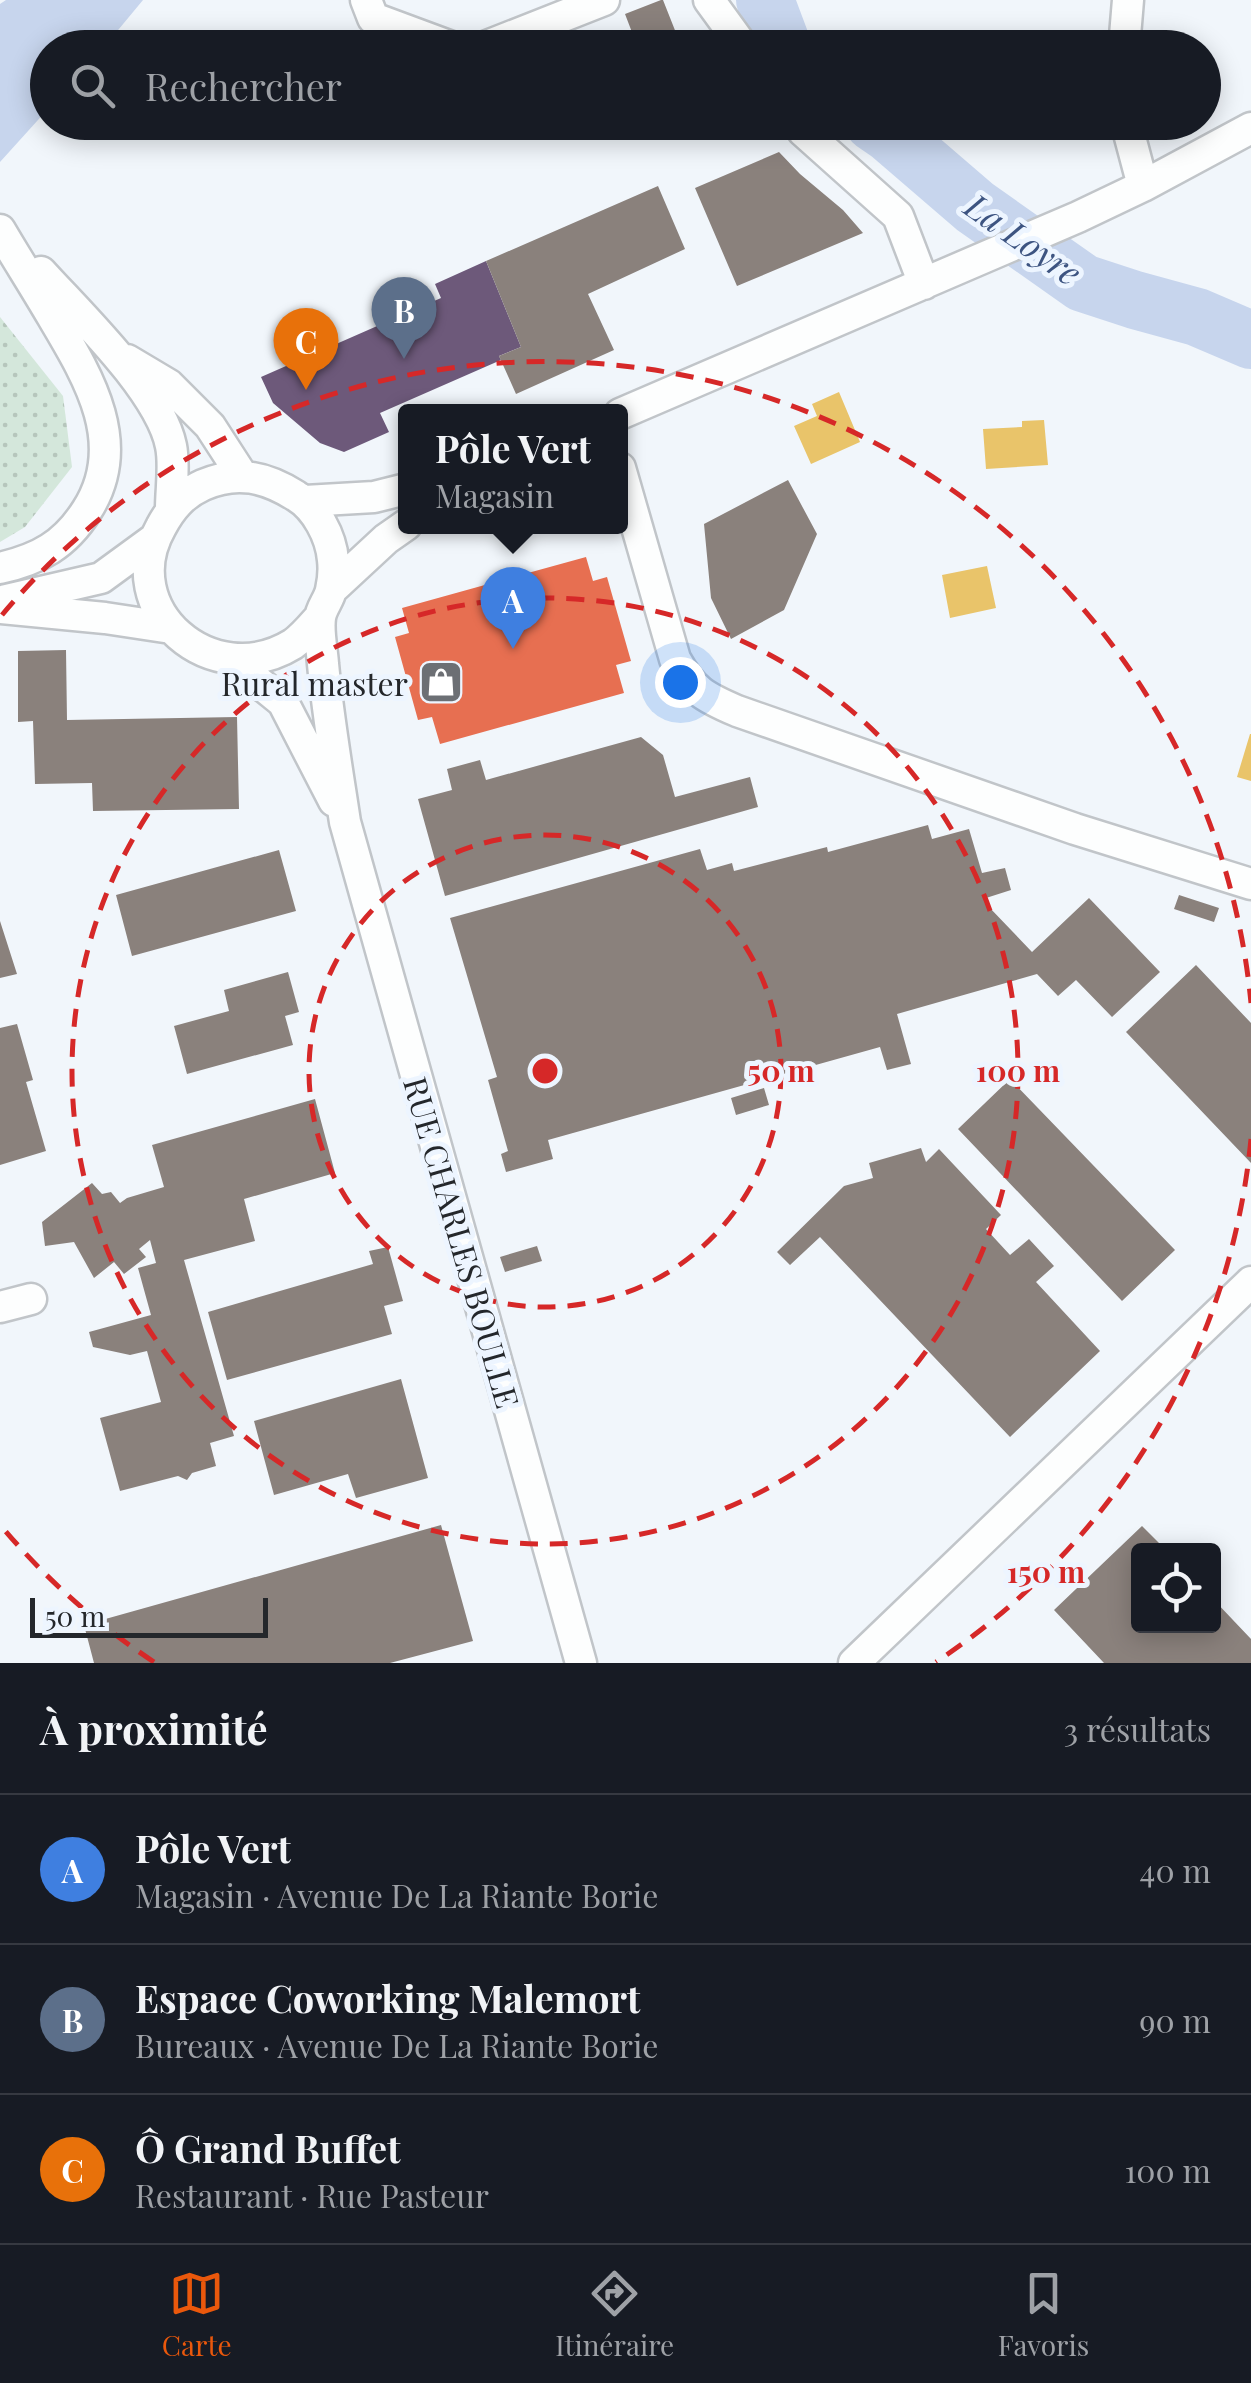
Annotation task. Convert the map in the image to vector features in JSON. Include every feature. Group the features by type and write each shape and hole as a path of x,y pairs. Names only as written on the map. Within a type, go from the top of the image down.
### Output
{"street":[{"path":"366,0 373,18 405,30"},
{"path":"528,30 604,0"},
{"path":"709,0 731,30"},
{"path":"1126,30 1128,0"},
{"path":"628,411 1078,217 1251,128"},
{"path":"813,140 898,216 924,284"},
{"path":"1131,140 1143,186"},
{"path":"0,228 115,354 156,407 172,446 171,508"},
{"path":"0,228 82,367 102,414 107,454 94,500 79,523 57,544 29,562 0,568"},
{"path":"115,354 169,384 210,426 243,476"},
{"path":"326,603 333,558 324,527 304,501 276,483 243,476 216,480 192,491 171,508 153,540 149,571 155,602 171,628 198,650 231,660 266,657 296,642 326,603 386,538 398,530"},
{"path":"304,501 374,497 398,491"},
{"path":"628,496 675,660 688,682 709,700 1075,829 1251,884"},
{"path":"0,601 101,578 153,540"},
{"name":"RUE CHARLES BOULLE","path":"326,603 326,689 345,822 581,1663"},
{"path":"0,608 171,628"},
{"name":"RUE CHARLES BOULLE","path":"231,660 283,702 345,822"},
{"path":"854,1663 1251,1282"},
{"path":"0,1308 31,1298"}],"green space":[{"path":"0,317 63,396 72,467 25,527 0,542"}],"water":[{"path":"6,0 143,0 118,30 30,30 30,129 0,162 0,4"}],"building: Logements":[{"path":"839,392 860,442 811,464 794,426 817,416 812,404"},
{"path":"1044,420 1048,465 986,469 983,429 1022,427 1022,421"},
{"path":"987,566 996,608 950,618 942,575"},
{"path":"1251,734 1251,781 1237,777"}],"building: Commerces":[{"path":"586,557 593,581 607,577 631,661 616,665 624,693 440,744 432,717 418,720 395,637 409,633 402,608"}],"building: Bureaux":[{"path":"486,261 521,347 499,356 501,360 380,413 389,432 344,452 320,443 273,403 261,377 441,298 435,284"}],"building: Industrie":[{"path":"663,0 675,30 631,30 625,14"},
{"path":"779,152 863,233 737,286 695,188"},
{"path":"658,186 685,249 588,294 614,350 516,394 499,356 521,347 486,261"},
{"path":"788,480 817,534 784,610 731,639 711,598 704,524"},
{"path":"66,650 67,720 237,717 239,809 93,811 92,783 35,784 33,721 18,722 18,651"},
{"path":"641,737 663,755 675,797 750,777 758,807 445,896 418,799 452,790 447,769 480,760 486,780"},
{"path":"928,825 932,839 969,829 982,873 1005,868 1011,890 986,898 988,906 1032,952 1089,898 1160,972 1112,1017 1076,980 1058,996 1037,974 897,1014 911,1064 887,1070 880,1047 548,1140 553,1159 506,1172 501,1154 508,1151 488,1080 497,1077 450,918 700,849 707,870 732,863 734,871 827,847 828,852"},
{"path":"279,850 296,911 132,956 116,895"},
{"path":"1179,895 1219,908 1214,922 1174,909"},
{"path":"0,921 17,974 0,978"},
{"path":"1196,965 1251,1023 1251,1163 1126,1032"},
{"path":"288,972 299,1012 285,1016 293,1045 187,1074 174,1026 229,1011 224,990"},
{"path":"17,1024 33,1080 26,1082 46,1151 0,1165 0,1028"},
{"path":"1010,1079 1175,1250 1122,1301 958,1129"},
{"path":"764,1088 769,1105 736,1115 731,1098"},
{"path":"315,1099 335,1173 244,1199 255,1241 184,1260 234,1436 210,1443 216,1466 192,1473 187,1480 178,1476 120,1491 100,1418 161,1402 147,1351 130,1355 93,1347 89,1332 151,1315 138,1268 156,1263 150,1240 139,1249 146,1257 124,1274 114,1262 94,1278 74,1242 45,1246 42,1222 92,1183 102,1194 111,1192 120,1203 164,1187 152,1145"},
{"path":"921,1148 926,1162 939,1149 1001,1215 986,1229 1010,1255 1029,1239 1054,1266 1036,1282 1100,1351 1010,1437 820,1237 790,1265 777,1252 844,1186 873,1178 869,1163"},
{"path":"537,1246 542,1261 505,1272 500,1257"},
{"path":"388,1247 403,1301 384,1306 392,1334 227,1380 208,1312 373,1264 369,1251"},
{"path":"401,1379 428,1478 356,1498 348,1474 274,1495 254,1421"},
{"path":"441,1525 473,1641 390,1663 94,1663 84,1625"},
{"path":"1142,1526 1159,1543 1131,1543 1131,1633 1221,1633 1221,1607 1251,1639 1251,1663 1104,1663 1054,1610"}],"waterway":[{"name":"La Loyre","path":"765,0 776,30"},
{"name":"La Loyre","path":"897,140 975,207 1083,283 1197,317 1251,340"}],"place":[{"name":"Espace Coworking Malemort","path":"404,359"},
{"name":"Ô Grand Buffet","path":"306,390"},
{"name":"Pôle Vert","path":"513,649"},
{"name":"Rural master","path":"441,682"}]}
